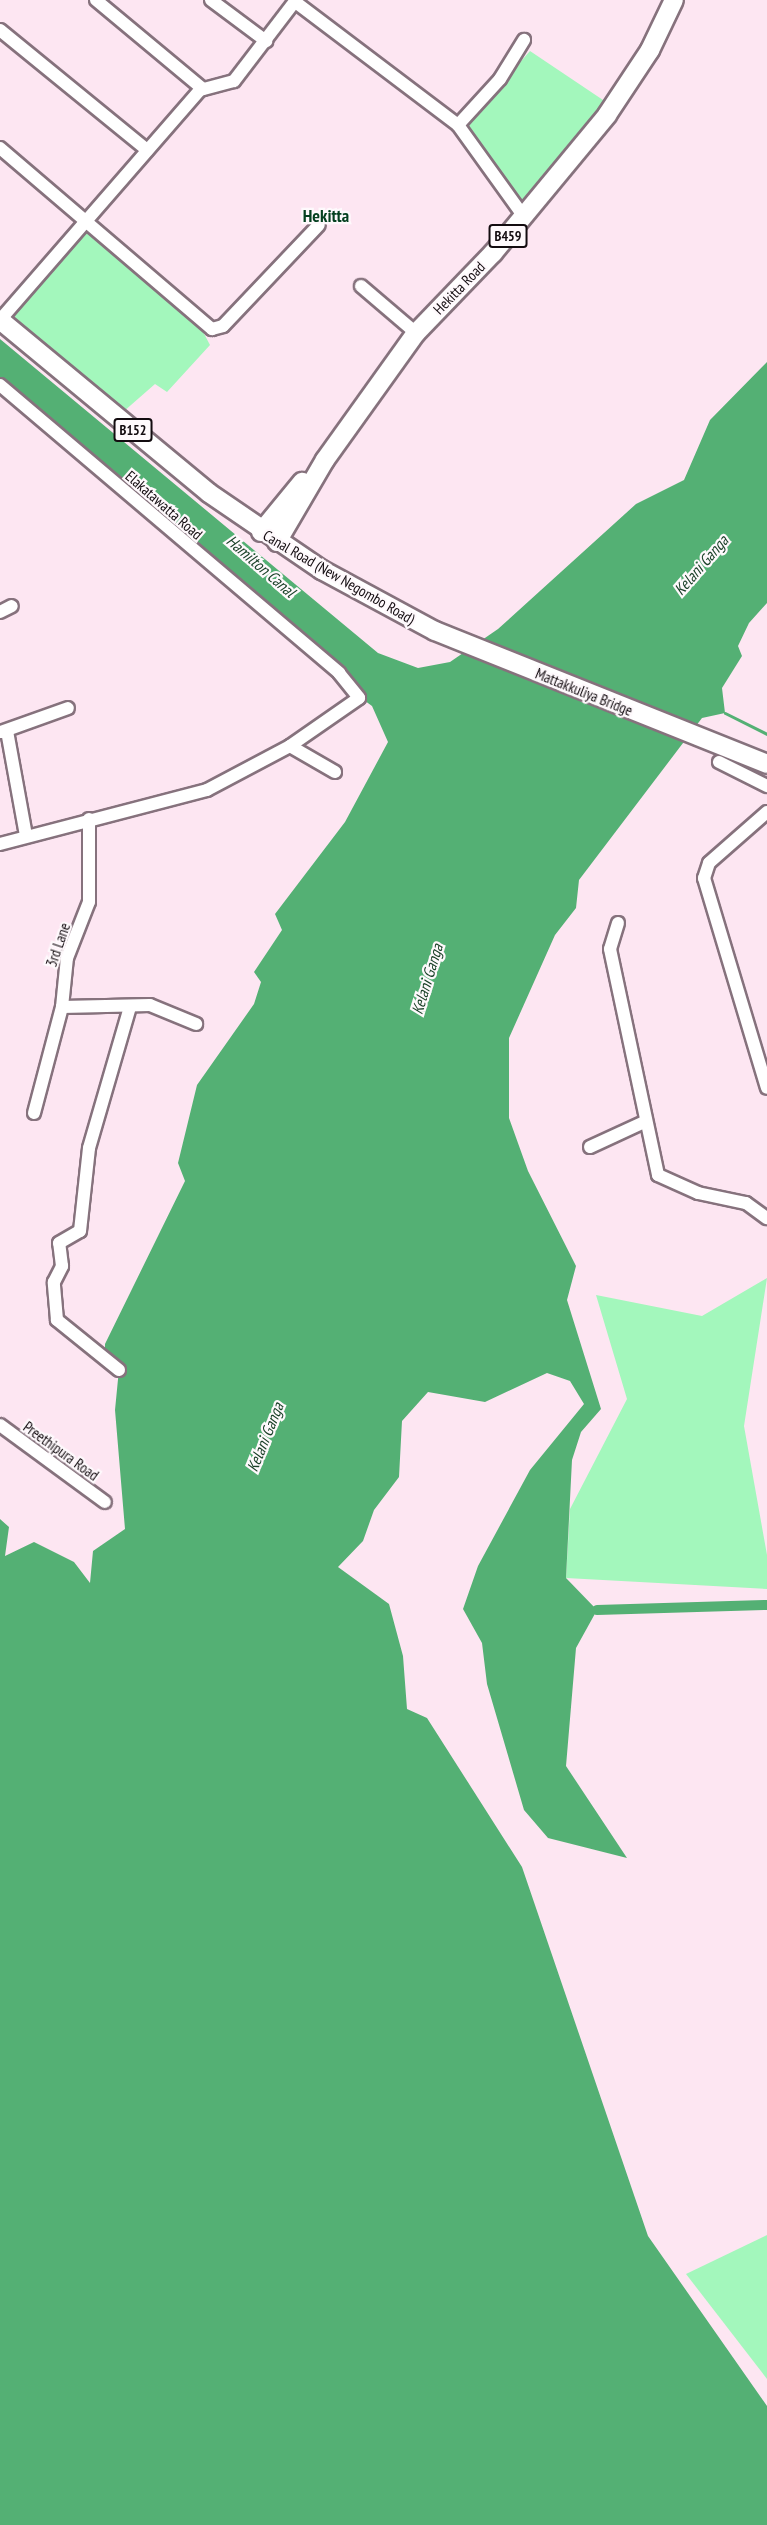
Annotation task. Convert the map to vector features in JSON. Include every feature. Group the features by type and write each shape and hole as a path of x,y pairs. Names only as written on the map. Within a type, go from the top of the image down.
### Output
{"main road":[{"name":"Hekitta Road","path":"269,537 416,333 524,216 607,116 651,50 674,0"},
{"name":"Canal Road (New Negombo Road)","path":"0,320 269,537 390,609 461,642"},
{"name":"Mattakkuliya Bridge","path":"461,642 575,690 767,764"}],"street":[{"path":"96,0 203,89"},
{"path":"211,0 266,41"},
{"path":"0,320 203,89 234,81 297,2 458,125 524,216"},
{"path":"0,30 147,150"},
{"path":"458,125 500,79 524,40"},
{"path":"0,148 88,219 212,329 223,326 319,225"},
{"path":"361,286 416,333"},
{"name":"Elakatawatta Road","path":"0,385 339,673 359,698 290,746"},
{"path":"26,836 3,732 69,708"},
{"path":"0,844 207,790 290,746 334,771"},
{"path":"719,762 767,786"},
{"path":"767,812 709,863 704,878 767,1088"},
{"name":"3rd Lane","path":"34,1113 62,1007 67,958 90,902 89,819"},
{"path":"618,923 610,949 644,1122 658,1175 698,1193 746,1203 767,1218"},
{"path":"119,1370 57,1320 54,1282 62,1266 59,1243 80,1232 89,1148 130,1006"},
{"path":"62,1007 157,1006 196,1024"},
{"path":"590,1148 644,1122"},
{"name":"Preethipura Road","path":"0,1425 105,1502"}],"shaded area":[{"path":"530,51 606,102 525,206 466,123"},
{"path":"89,229 201,328 210,345 167,392 155,384 123,412 7,318"},
{"path":"767,1278 744,1426 767,1555 767,1589 566,1578 570,1509 627,1399 596,1295 702,1316"},
{"path":"767,2235 767,2379 686,2274"}],"water":[{"path":"0,339 378,653 418,668 450,662 498,629 636,504 684,480 710,420 767,362 767,603 749,623 738,646 742,656 722,688 725,713 702,718 579,880 576,908 555,935 509,1038 509,1118 528,1171 576,1266 567,1300 601,1409 581,1432 572,1460 566,1578 597,1610 576,1648 566,1766 627,1858 548,1838 524,1810 487,1684 482,1643 463,1609 478,1566 530,1470 584,1404 570,1381 547,1373 485,1402 428,1392 402,1421 399,1477 374,1510 363,1541 338,1567 389,1604 403,1656 407,1709 427,1718 522,1867 648,2236 767,2406 767,2525 0,2525 0,1519 9,1527 5,1556 34,1542 74,1562 90,1583 93,1551 125,1529 115,1410 119,1369 105,1357 105,1344 185,1181 178,1163 197,1085 254,1004 261,982 254,972 282,930 275,914 345,822 388,742 372,706 346,687 282,614 0,377"}],"waterway":[{"path":"725,713 767,734"},
{"path":"597,1610 767,1605"}],"district":[{"name":"Hekitta","path":"326,216"}],"water label":[{"name":"Kelani Ganga","path":"701,565"},
{"name":"Hamilton Canal","path":"261,566"},
{"name":"Kelani Ganga","path":"427,979"},
{"name":"Kelani Ganga","path":"265,1437"}]}
